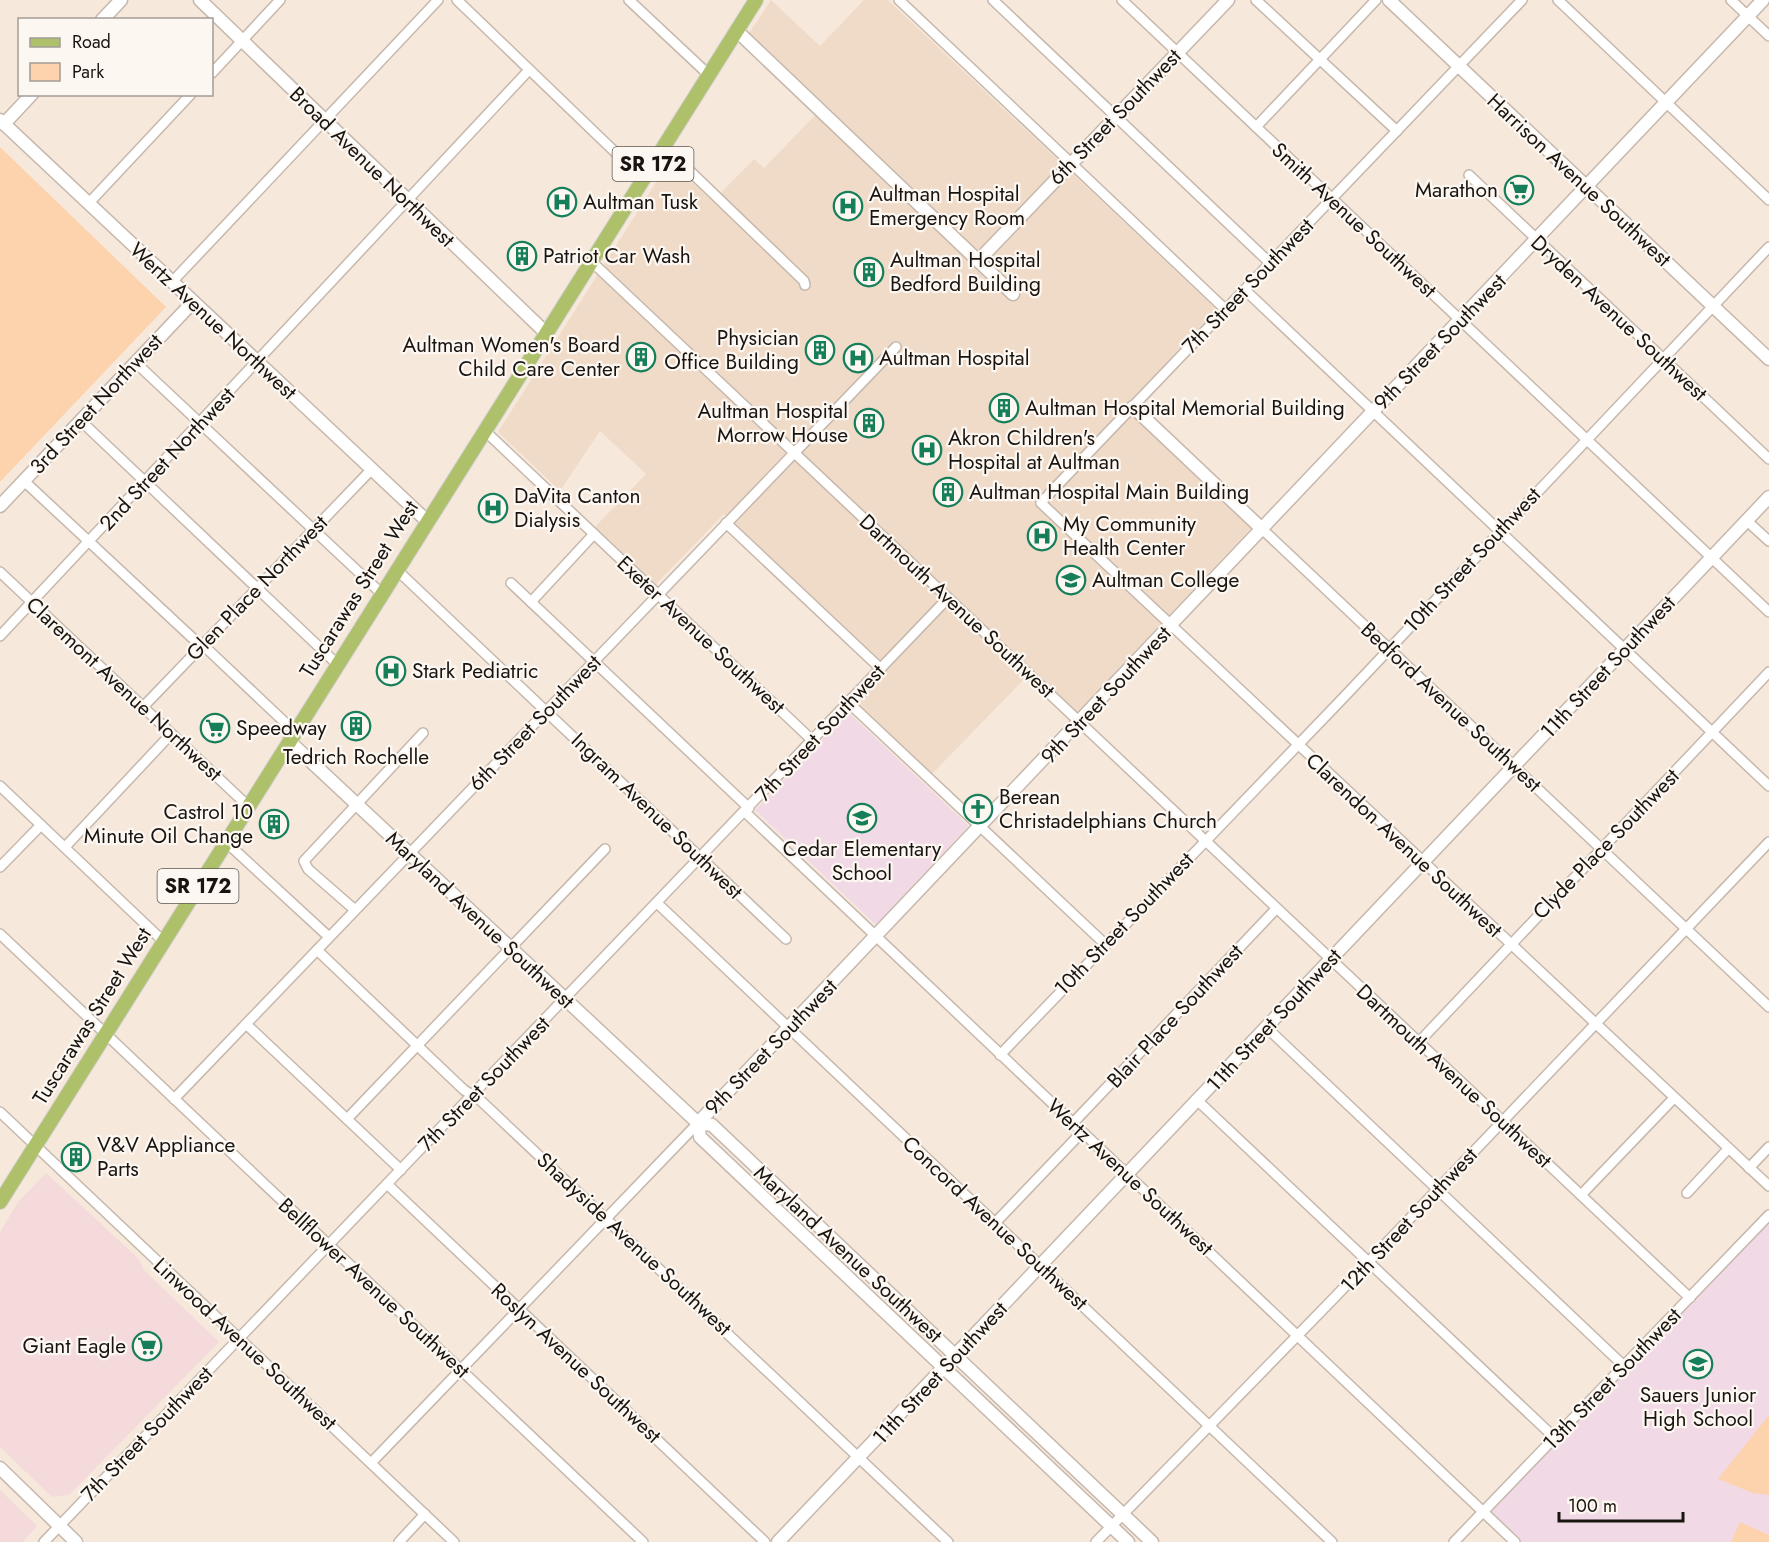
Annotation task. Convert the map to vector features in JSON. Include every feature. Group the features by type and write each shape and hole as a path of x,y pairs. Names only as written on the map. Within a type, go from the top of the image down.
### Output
{"main road":[{"name":"Tuscarawas Street West","path":"0,1202 756,0"}],"street":[{"path":"104,18 121,0"},
{"name":"Broad Avenue Northwest","path":"200,0 546,333"},
{"path":"213,72 280,0"},
{"path":"172,282 438,0"},
{"path":"457,0 643,179"},
{"path":"629,0 709,75"},
{"path":"899,0 1226,310"},
{"path":"993,0 1270,263"},
{"name":"Smith Avenue Southwest","path":"1122,0 1769,612"},
{"name":"6th Street Southwest","path":"978,261 1228,0"},
{"path":"1256,0 1397,131"},
{"path":"1256,127 1376,0"},
{"name":"Harrison Avenue Southwest","path":"1389,0 1769,359"},
{"name":"7th Street Southwest","path":"1045,498 1522,0"},
{"path":"1558,0 1769,200"},
{"path":"1731,0 1769,36"},
{"name":"9th Street Southwest","path":"371,1463 980,828 1762,0"},
{"path":"737,31 1013,294"},
{"name":"2nd Street Northwest","path":"0,636 146,483 529,70"},
{"path":"2,122 30,96"},
{"path":"88,204 189,96"},
{"name":"Wertz Avenue Northwest","path":"2,122 427,521"},
{"path":"664,146 804,281 805,285"},
{"name":"Dryden Avenue Southwest","path":"1469,175 1769,459"},
{"name":"10th Street Southwest","path":"1000,1055 1769,247"},
{"name":"Dartmouth Avenue Southwest","path":"591,261 1690,1298"},
{"path":"1245,290 1769,786"},
{"name":"3rd Street Northwest","path":"0,506 193,302"},
{"name":"6th Street Southwest","path":"174,1099 793,452 900,344"},
{"path":"136,363 382,594"},
{"name":"Bedford Avenue Southwest","path":"1133,407 1769,1007"},
{"path":"81,421 338,664"},
{"name":"Exeter Avenue Southwest","path":"484,430 813,741"},
{"name":"Glen Place Northwest","path":"143,707 371,470"},
{"path":"24,481 202,646 292,736"},
{"name":"11th Street Southwest","path":"778,1542 1769,497"},
{"name":"Clarendon Avenue Southwest","path":"1045,498 1171,626 1769,1186"},
{"path":"1747,521 1769,541"},
{"path":"726,523 881,669"},
{"path":"531,602 594,534"},
{"name":"Ingram Avenue Southwest","path":"397,570 786,939"},
{"name":"Claremont Avenue Northwest","path":"0,572 248,806"},
{"name":"Wertz Avenue Southwest","path":"511,583 876,937 1515,1542"},
{"name":"7th Street Southwest","path":"44,1542 948,598"},
{"name":"Clyde Place Southwest","path":"1418,1043 1769,672"},
{"path":"849,703 1105,944"},
{"path":"356,910 308,870 304,861 423,733"},
{"path":"65,847 171,734"},
{"name":"Maryland Avenue Southwest","path":"292,736 356,805 564,1000 698,1123 712,1125 1152,1542"},
{"path":"0,786 164,941"},
{"path":"0,867 41,825"},
{"path":"226,842 329,938"},
{"name":"12th Street Southwest","path":"1096,1542 1208,1425 1298,1336 1769,842"},
{"path":"347,1119 605,849"},
{"name":"Concord Avenue Southwest","path":"657,903 1332,1542"},
{"name":"Blair Place Southwest","path":"1073,1123 1276,909"},
{"name":"Bellflower Avenue Southwest","path":"0,934 643,1542"},
{"name":"Shadyside Avenue Southwest","path":"317,950 464,1090 473,1095 606,1218 948,1542"},
{"path":"246,1024 401,1170"},
{"path":"1267,1028 1624,1366"},
{"path":"1581,1195 1674,1098"},
{"path":"1198,1101 1555,1438"},
{"name":"Linwood Avenue Southwest","path":"0,1112 454,1542"},
{"name":"Maryland Avenue Southwest","path":"698,1123 700,1137 1128,1542"},
{"path":"995,1223 1082,1132"},
{"path":"1749,1168 1769,1147"},
{"path":"1687,1193 1728,1149"},
{"name":"Roslyn Avenue Southwest","path":"387,1184 765,1542"},
{"name":"13th Street Southwest","path":"1454,1542 1769,1215"},
{"path":"0,1468 76,1542"},
{"path":"399,1542 425,1514"}],"shaded area":[{"name":"Aultman Hospital","path":"771,0 820,46 864,0 888,0 1217,310 1125,407 1252,527 1077,713 1032,671 932,774 856,703 887,669 724,514 656,584 595,527 646,474 600,431 560,491 498,432 667,165 672,163 713,201 754,159 764,168 823,107 748,35"},
{"name":"Cedar Elementary School","path":"848,712 969,826 876,925 755,810"},
{"path":"46,1173 138,1258 144,1270 219,1342 69,1495 52,1497 0,1447 0,1232 18,1202"},
{"name":"Sauers Junior High School","path":"1769,1216 1769,1542 1518,1542 1486,1512"},
{"path":"0,1490 37,1526 23,1542 0,1542"}],"green space":[{"path":"0,147 166,307 0,482"},
{"path":"1769,1415 1769,1495 1753,1493 1718,1479"},
{"path":"1740,1522 1769,1535 1769,1542 1731,1542"}],"place":[{"name":"Marathon","path":"1519,190"},
{"name":"Aultman Tusk","path":"562,202"},
{"name":"Aultman Hospital Emergency Room","path":"848,206"},
{"name":"Patriot Car Wash","path":"522,256"},
{"name":"Aultman Hospital Bedford Building","path":"869,272"},
{"name":"Physician Office Building","path":"820,350"},
{"name":"Aultman Women's Board Child Care Center","path":"641,357"},
{"name":"Aultman Hospital","path":"858,358"},
{"name":"Aultman Hospital Memorial Building","path":"1004,408"},
{"name":"Aultman Hospital Morrow House","path":"869,423"},
{"name":"Akron Children's Hospital at Aultman","path":"927,450"},
{"name":"Aultman Hospital Main Building","path":"948,492"},
{"name":"DaVita Canton Dialysis","path":"493,508"},
{"name":"My Community Health Center","path":"1042,536"},
{"name":"Aultman College","path":"1071,580"},
{"name":"Stark Pediatric","path":"391,671"},
{"name":"Tedrich Rochelle","path":"356,726"},
{"name":"Speedway","path":"215,728"},
{"name":"Berean Christadelphians Church","path":"978,809"},
{"name":"Cedar Elementary School","path":"862,818"},
{"name":"Castrol 10 Minute Oil Change","path":"274,824"},
{"name":"V&V Appliance Parts","path":"76,1157"},
{"name":"Giant Eagle","path":"147,1346"},
{"name":"Sauers Junior High School","path":"1698,1364"}]}
